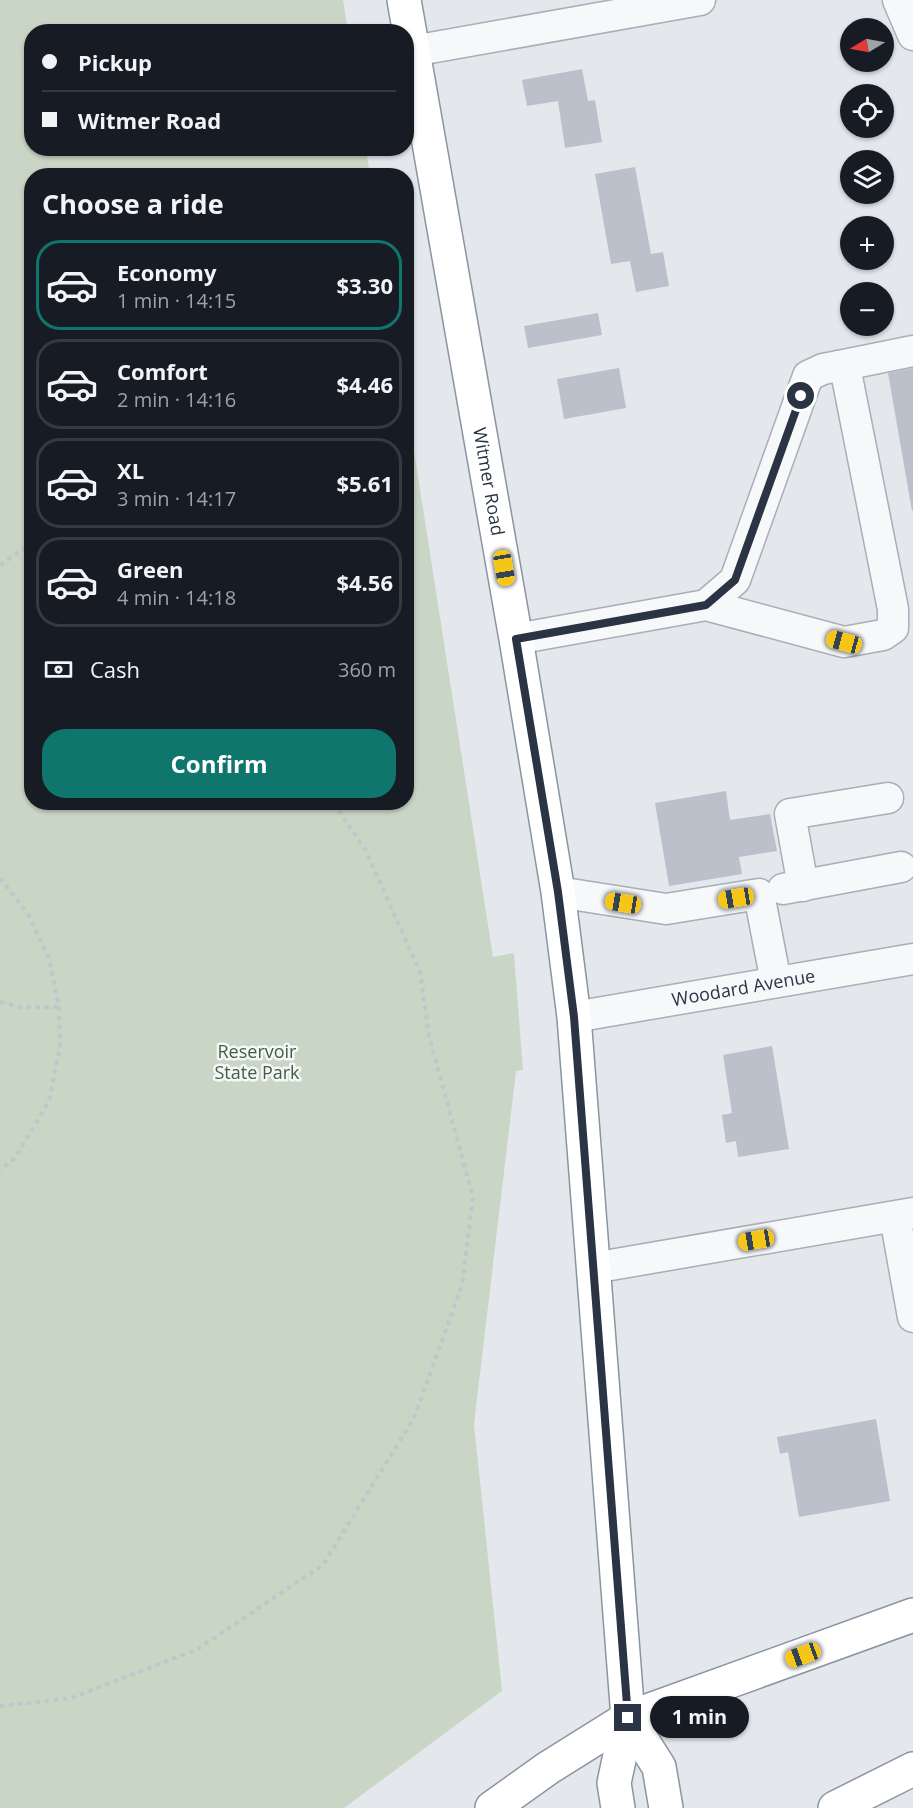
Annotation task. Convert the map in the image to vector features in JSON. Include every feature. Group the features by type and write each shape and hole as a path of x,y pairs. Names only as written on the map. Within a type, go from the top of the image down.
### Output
{"highway":[{"name":"Witmer Road","path":"404,0 408,24"},
{"name":"Witmer Road","path":"414,57 516,639 558,892 574,1017 628,1718 614,1783 618,1808"},
{"path":"492,1808 548,1768 628,1718 913,1615"},
{"name":"Witmer Road","path":"628,1718 660,1767 666,1808"},
{"path":"835,1808 913,1768"}],"street":[{"path":"414,51 695,0"},
{"path":"898,0 913,35"},
{"path":"706,605 735,580 808,376 823,369 913,351"},
{"path":"516,639 706,605 844,642 883,635 903,626 893,609 847,377 839,366"},
{"path":"803,886 790,814 888,798"},
{"path":"558,892 666,909 901,867"},
{"path":"759,894 776,982"},
{"name":"Woodard Avenue","path":"574,1017 913,959"},
{"path":"593,1268 904,1215 913,1317"}],"path":[{"path":"0,565 24,548"},
{"path":"0,1706 72,1698 196,1650 323,1565 414,1418 462,1286 473,1197 429,1036 420,972 366,851 338,810"},
{"path":"0,878 29,916 49,958 59,1007 60,1047 49,1101 15,1158 0,1170"},
{"path":"0,1002 19,1007 59,1007"}],"green space":[{"name":"Reservoir State Park","path":"0,0 343,0 347,24 24,24 24,156 367,156 369,168 24,168 24,810 414,810 414,451 493,957 513,953 514,955 523,1070 516,1071 474,1424 502,1691 344,1808 0,1808"}],"building":[{"path":"582,69 588,101 595,100 602,142 565,148 558,101 527,106 522,80"},
{"path":"635,167 651,254 663,252 669,286 636,292 630,261 611,264 595,174"},
{"path":"598,313 602,335 528,348 524,326"},
{"path":"619,368 626,408 564,419 557,379"},
{"path":"913,368 913,510 912,511 888,373"},
{"path":"726,791 730,820 770,814 777,851 739,857 742,874 669,886 655,803"},
{"path":"772,1046 789,1149 738,1157 736,1141 726,1143 722,1115 732,1113 723,1055"},
{"path":"876,1419 890,1501 799,1517 788,1452 780,1454 777,1437"}],"route":[{"path":"628,1718 574,1017 558,892 516,639 706,605 735,580 801,396"}]}
